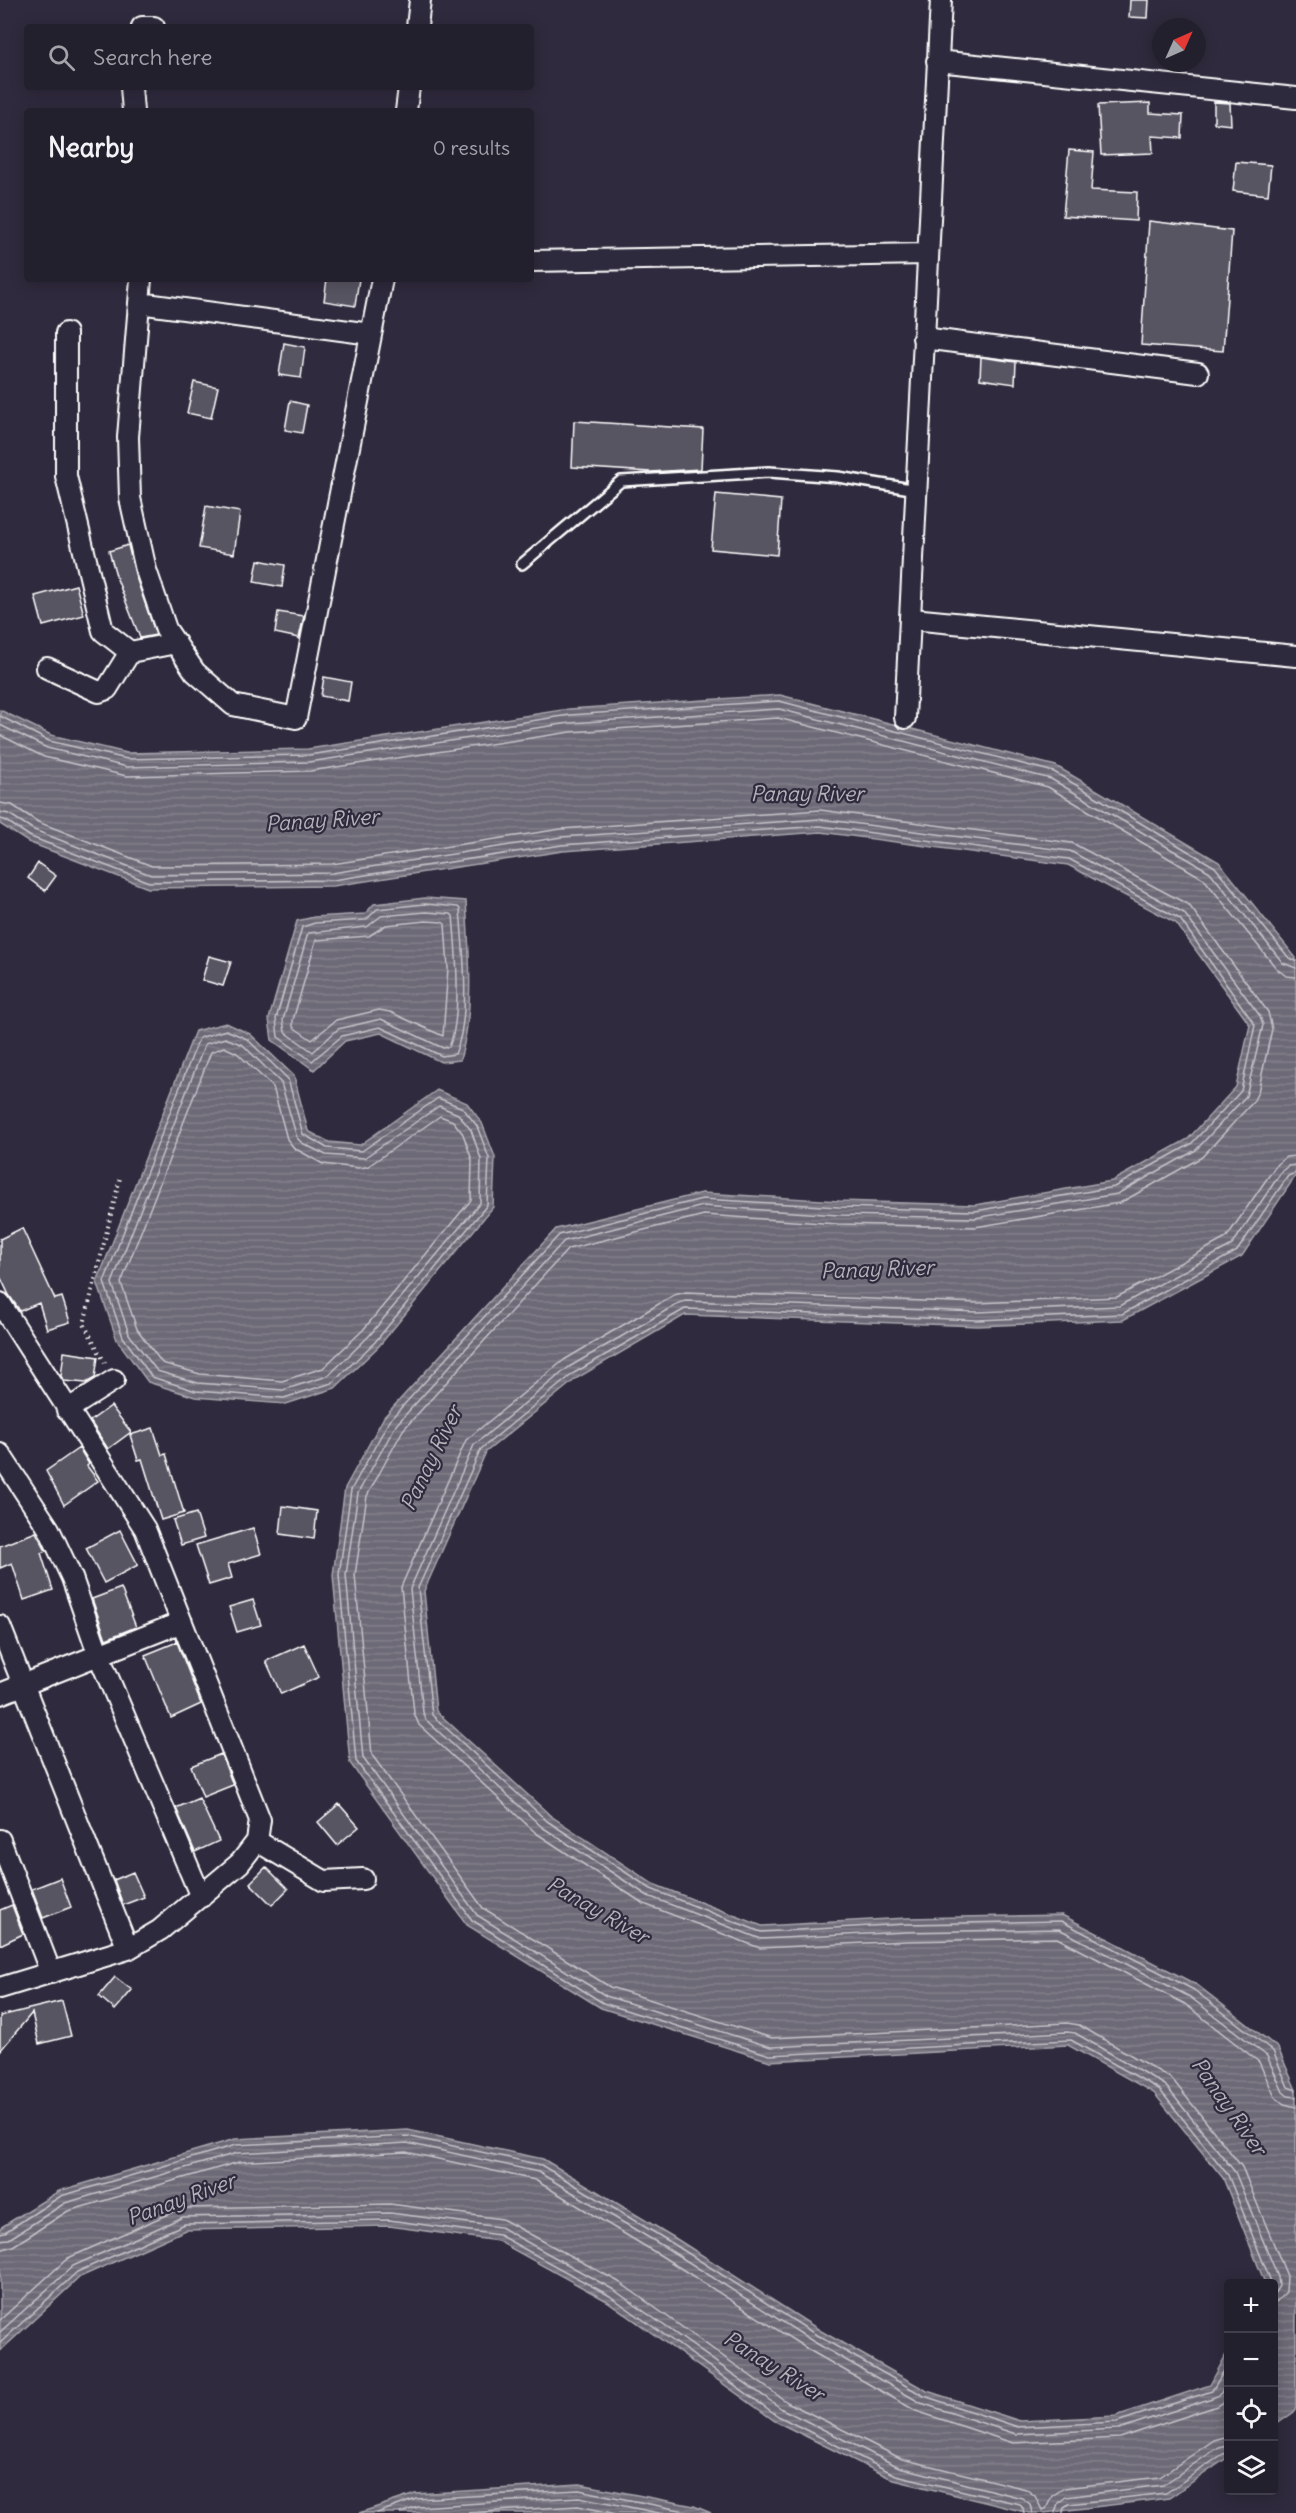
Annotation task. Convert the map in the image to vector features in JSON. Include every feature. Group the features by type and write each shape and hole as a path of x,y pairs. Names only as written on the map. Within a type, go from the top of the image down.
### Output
{"street":[{"path":"417,24 420,0"},
{"path":"905,718 912,619 923,338 941,0"},
{"path":"937,61 1296,98"},
{"path":"131,90 133,108"},
{"path":"406,108 409,90"},
{"path":"534,261 928,254"},
{"path":"141,282 128,438 130,498 147,570 166,629 195,672 233,705 296,718 381,282"},
{"path":"139,303 371,334"},
{"path":"66,333 66,476 103,631 130,652"},
{"path":"923,338 1198,373"},
{"path":"912,619 1296,656"},
{"path":"47,668 99,692 107,689 130,652 176,643"},
{"path":"0,1304 145,1528 260,1820 257,1840 240,1863 160,1930 128,1948 0,1988"},
{"path":"67,1410 114,1380"},
{"path":"0,1454 49,1530 72,1578 99,1656 201,1897"},
{"path":"0,1694 182,1622"},
{"path":"0,1626 128,1948"},
{"path":"0,1840 51,1973"},
{"path":"257,1840 324,1881 363,1879"}],"lane":[{"path":"522,564 621,482 769,472 838,477 917,490"}],"path":[{"path":"114,1380 84,1324 120,1178"}],"water":[{"name":"Panay River","path":"780,695 1056,766 1219,862 1296,958 1296,1175 1242,1256 1123,1320 978,1326 685,1315 577,1378 486,1452 424,1591 436,1711 551,1816 653,1884 762,1926 907,1918 1062,1915 1197,1985 1278,2048 1296,2090 1296,2406 1294,2412 1278,2423 1278,2279 1263,2279 1223,2178 1154,2093 1068,2045 770,2061 601,2008 467,1925 350,1763 333,1575 345,1488 384,1417 556,1229 702,1193 839,1201 975,1205 1112,1181 1188,1139 1236,1087 1250,1025 1176,923 1068,865 821,832 563,851 333,886 148,888 28,842 0,824 0,710 51,735 127,753 308,749 569,709"},
{"path":"425,898 466,901 469,1001 465,1041 460,1060 441,1062 381,1033 345,1041 314,1070 272,1040 269,1019 297,921 314,917 365,914 374,904"},
{"path":"226,1023 250,1034 294,1076 308,1131 329,1142 360,1145 437,1090 467,1103 482,1123 495,1157 493,1207 379,1346 335,1388 286,1404 195,1397 148,1382 117,1340 97,1282 195,1031"},
{"name":"Panay River","path":"408,2130 543,2159 675,2238 821,2331 927,2391 1020,2421 1116,2416 1210,2385 1224,2359 1224,2460 1169,2498 1044,2513 1029,2513 894,2480 775,2421 607,2301 498,2241 389,2226 186,2230 80,2277 0,2351 0,2228 59,2191 235,2139"},
{"path":"580,2484 694,2506 711,2513 359,2513 415,2494"}],"building":[{"path":"1130,0 1149,0 1148,18 1129,17"},
{"path":"1214,102 1230,103 1231,125 1214,123"},
{"path":"1150,103 1150,113 1183,115 1182,138 1152,136 1153,153 1101,155 1098,105"},
{"path":"1069,150 1094,152 1091,190 1137,192 1136,221 1063,216"},
{"path":"1236,162 1271,165 1268,195 1233,191"},
{"path":"1149,221 1232,231 1223,351 1141,345"},
{"path":"327,282 359,282 355,306 324,301"},
{"path":"284,343 305,347 301,378 279,375"},
{"path":"981,357 1016,362 1015,384 980,379"},
{"path":"194,382 218,387 211,418 187,413"},
{"path":"290,401 307,405 302,433 285,430"},
{"path":"574,421 703,429 701,469 650,472 572,467"},
{"path":"716,494 781,500 777,555 711,549"},
{"path":"206,506 240,512 234,554 199,548"},
{"path":"128,545 135,574 156,635 140,638 117,579 109,551"},
{"path":"258,560 285,565 282,587 254,582"},
{"path":"76,585 84,615 43,626 35,596"},
{"path":"278,612 304,616 299,638 275,633"},
{"path":"324,677 351,682 348,701 321,696"},
{"path":"38,863 56,876 45,891 28,878"},
{"path":"209,956 231,962 223,986 202,980"},
{"path":"22,1228 55,1299 62,1297 70,1322 47,1329 39,1303 20,1311 9,1295 0,1276 0,1239"},
{"path":"64,1352 98,1357 95,1378 86,1383 64,1381 61,1376"},
{"path":"111,1406 131,1432 108,1449 90,1421"},
{"path":"153,1428 162,1455 166,1454 184,1513 161,1520 142,1459 138,1460 130,1435"},
{"path":"79,1448 89,1464 87,1466 98,1481 64,1505 46,1471"},
{"path":"283,1506 317,1511 314,1539 280,1534"},
{"path":"196,1513 204,1538 181,1545 173,1520"},
{"path":"253,1528 261,1554 228,1564 232,1578 209,1585 196,1545"},
{"path":"120,1530 138,1565 104,1583 86,1548"},
{"path":"36,1532 46,1551 41,1553 53,1590 24,1600 12,1563 0,1568 0,1546"},
{"path":"121,1588 136,1627 106,1639 92,1599"},
{"path":"253,1600 261,1625 237,1632 229,1607"},
{"path":"177,1642 201,1704 171,1718 145,1655"},
{"path":"304,1644 319,1677 281,1694 266,1661"},
{"path":"221,1754 233,1785 203,1797 191,1766"},
{"path":"199,1798 219,1841 195,1852 176,1808"},
{"path":"339,1804 359,1827 337,1845 318,1822"},
{"path":"266,1867 288,1889 272,1905 250,1883"},
{"path":"133,1872 144,1897 123,1905 114,1880"},
{"path":"60,1878 71,1907 43,1918 32,1889"},
{"path":"12,1905 23,1934 0,1945 0,1910"},
{"path":"115,1977 132,1990 115,2010 99,1996"},
{"path":"62,2001 71,2036 39,2044 32,2013 0,2051 0,2016"}]}
